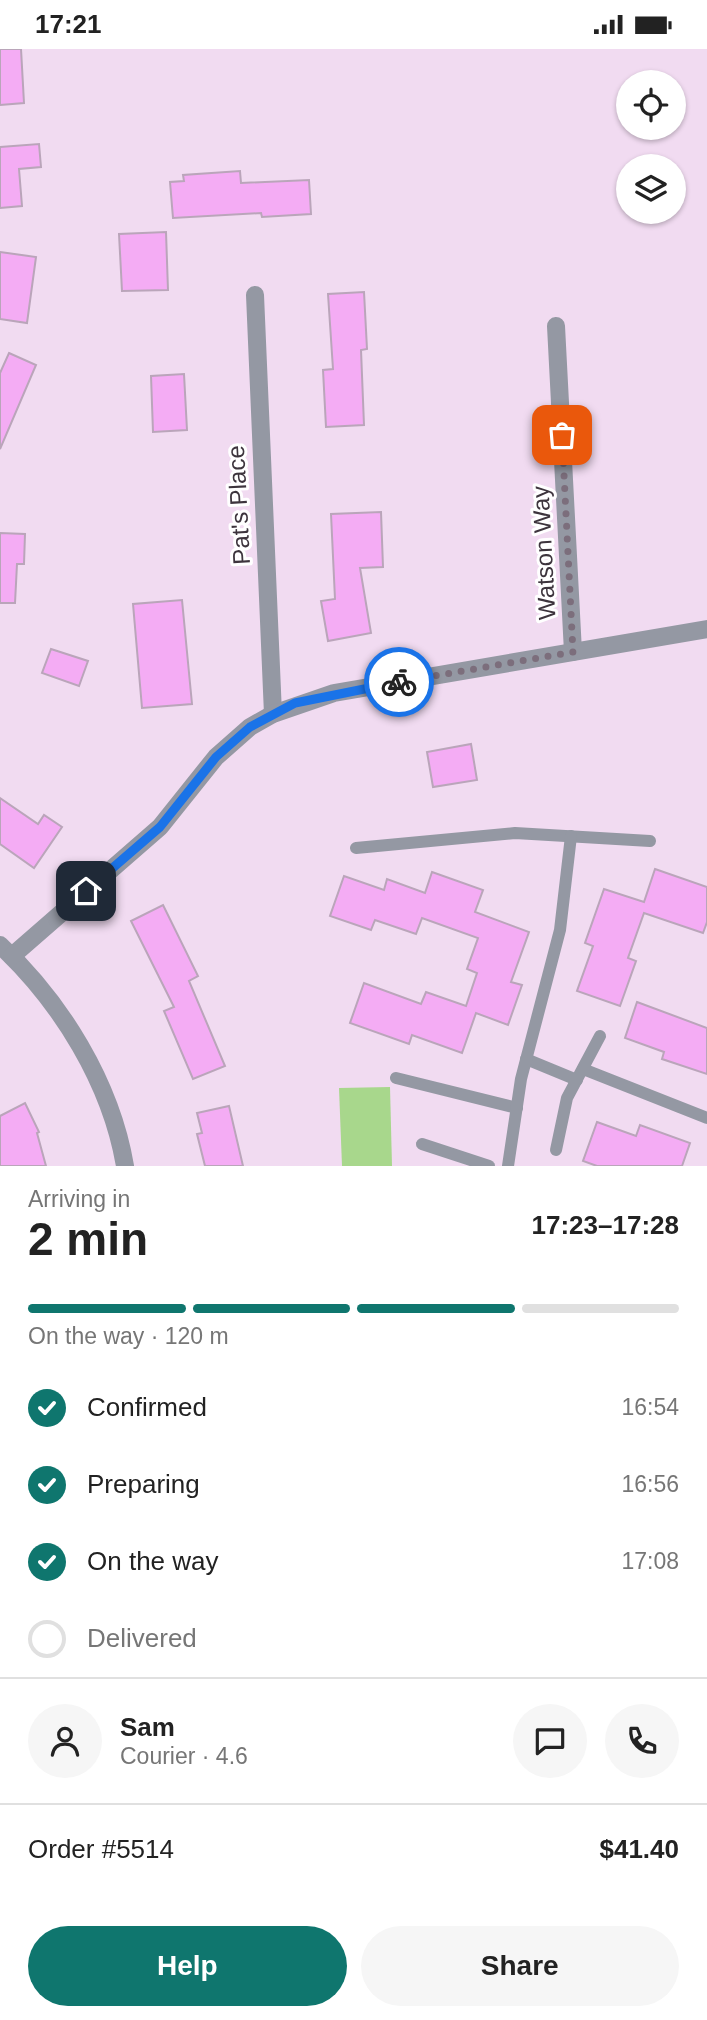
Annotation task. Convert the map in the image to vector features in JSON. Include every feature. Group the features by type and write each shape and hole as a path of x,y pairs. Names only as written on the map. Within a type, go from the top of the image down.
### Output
{"street":[{"name":"Pat's Place","path":"255,295 273,714"},
{"name":"Watson Way","path":"556,326 573,652"},
{"path":"125,1166 108,1108 81,1047 43,989 6,951 160,827 216,757 250,727 295,703 334,693 707,629"}],"lane":[{"path":"356,848 515,833 650,841"},
{"path":"508,1166 526,1059 560,930 571,836"},
{"path":"556,1150 567,1098 600,1036"},
{"path":"526,1059 707,1118"},
{"path":"396,1078 517,1108"},
{"path":"422,1144 489,1166"}],"green space":[{"path":"390,1087 392,1166 342,1166 339,1088"}],"building":[{"path":"0,49 21,49 24,103 0,105"},
{"path":"39,144 41,167 19,169 22,206 0,208 0,147"},
{"path":"240,171 241,183 309,180 311,214 262,217 261,213 173,218 170,182 184,181 183,175"},
{"path":"166,232 168,290 122,291 119,234"},
{"path":"0,252 36,257 27,323 0,319"},
{"path":"364,292 367,349 361,350 364,425 326,427 323,370 333,369 328,294"},
{"path":"9,353 36,365 0,449 0,373"},
{"path":"184,374 187,430 153,432 151,376"},
{"path":"381,512 383,567 360,568 371,633 328,641 321,601 335,599 331,514"},
{"path":"0,533 25,534 24,564 17,564 15,603 0,603"},
{"path":"182,600 192,704 142,708 133,604"},
{"path":"51,649 88,661 79,686 42,673"},
{"path":"471,744 477,780 433,787 427,752"},
{"path":"0,798 38,824 44,815 62,827 34,868 0,844"},
{"path":"655,869 707,887 707,922 703,933 644,913 628,958 636,961 620,1006 577,991 593,946 585,943 604,889 644,902"},
{"path":"432,872 483,890 475,912 529,932 511,982 522,985 508,1025 476,1013 462,1053 412,1035 409,1044 350,1023 364,983 421,1004 426,992 466,1006 477,973 467,969 478,938 422,918 416,934 375,920 371,930 330,916 344,876 384,890 387,879 425,893"},
{"path":"163,905 198,976 189,981 225,1066 193,1079 164,1011 174,1007 131,921"},
{"path":"637,1002 707,1028 707,1074 662,1059 664,1052 625,1038"},
{"path":"25,1103 39,1132 37,1133 46,1166 0,1166 0,1116"},
{"path":"229,1106 243,1166 205,1166 197,1134 202,1133 197,1113"},
{"path":"597,1122 636,1136 640,1125 690,1143 682,1166 597,1166 583,1161"}],"way so far":[{"path":"399,682 573,652 562,435"}],"route":[{"path":"86,891 160,827 216,757 250,727 295,703 399,682"}]}
